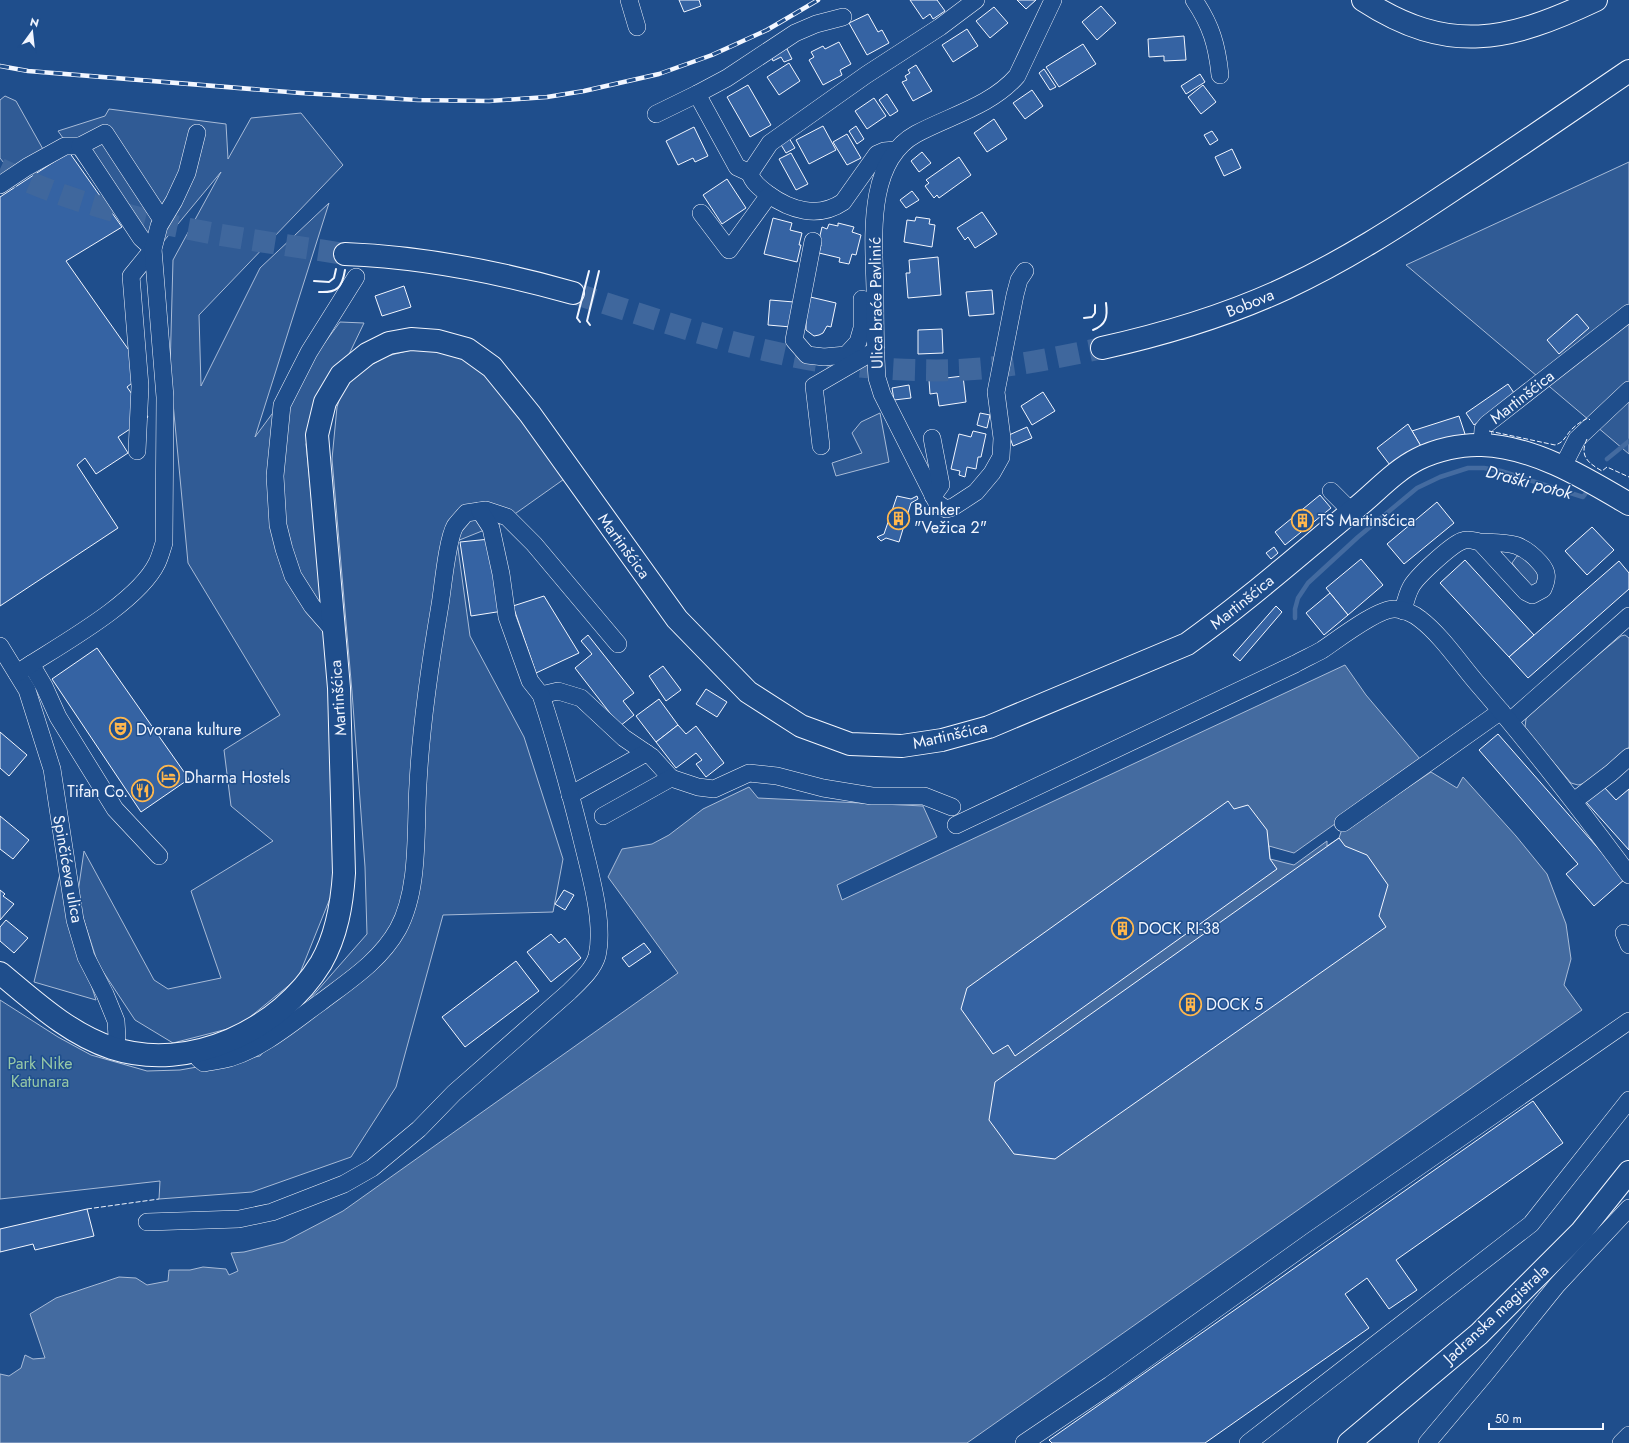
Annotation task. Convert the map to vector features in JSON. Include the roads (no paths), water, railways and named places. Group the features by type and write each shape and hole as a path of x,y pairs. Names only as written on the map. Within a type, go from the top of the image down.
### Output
{"main road":[{"path":"1364,0 1391,17 1407,24 1431,32 1465,37 1491,36 1534,27 1596,0"},
{"name":"Bobova","path":"1102,348 1177,329 1250,304 1320,272 1387,234 1629,71"},
{"path":"345,254 410,259 456,265 502,275 573,294"},
{"name":"Martinšćica","path":"0,973 43,1009 87,1038 114,1049 142,1054 171,1054 196,1051 239,1037 282,1008 310,979 321,962 337,925 342,901 344,880 344,827 338,688 317,434 325,402 341,375 367,354 389,343 411,339 438,341 467,349 492,367 530,414 610,528 682,624 748,692 801,726 850,744 902,746 942,740 989,727 1187,644 1216,624 1352,512 1395,474 1418,459 1449,448 1482,445"},
{"path":"1482,445 1521,452 1562,468 1588,480 1629,504"},
{"name":"Jadranska magistrala","path":"1349,1443 1479,1334 1581,1232 1629,1172"}],"street":[{"path":"629,0 637,27"},
{"path":"750,173 770,143 866,75 940,27 976,0"},
{"name":"Ulica braće Pavlinić","path":"1025,271 1019,280 1015,295 996,392 1002,438 1001,457 992,474 976,492 960,504 946,509 937,503 933,496 882,394 877,378 874,235 877,196 887,165 895,150 904,142 916,134 971,109 994,96 1011,83 1017,76 1053,0"},
{"path":"1194,0 1210,26 1216,42 1220,75"},
{"path":"656,114 727,78 795,33 816,24 843,17"},
{"name":"Ulica braće Pavlinić","path":"697,94 737,167 750,173 751,178 769,195 782,203 799,210 820,212 835,208 850,194 877,154 884,151 895,150"},
{"path":"0,185 27,167 65,146 80,146 105,133 162,220"},
{"path":"159,856 116,809 58,717 44,686 24,669 102,617 132,594 157,563 164,543 165,397 153,249 159,226 188,173 197,133"},
{"path":"80,146 141,238 153,249"},
{"path":"701,213 728,250 769,195"},
{"path":"813,241 794,340 807,355 824,357 846,355 858,342 862,328 862,299"},
{"path":"137,451 140,386 131,276 153,249"},
{"path":"333,630 312,606 293,576 278,525 275,476 282,405 309,352 356,277"},
{"name":"Martinšćica","path":"1482,445 1483,429 1487,424 1629,313"},
{"path":"858,342 876,343"},
{"path":"821,446 814,386 876,343"},
{"path":"1562,468 1577,439 1629,390"},
{"path":"932,438 941,485 933,496"},
{"path":"1331,491 1352,512"},
{"path":"196,1051 199,1059 204,1063 231,1058 256,1047 368,967 388,945 398,929 406,912 410,896 415,848 418,783 432,652 449,550 455,527 466,513 486,510 506,517 534,544 618,644"},
{"path":"147,1222 239,1219 272,1212 344,1184 372,1168 419,1129 454,1093 569,992 592,966 597,957 598,936 595,899 570,795 541,695 530,681 507,617 501,574 491,528 480,511"},
{"path":"1403,611 1410,587 1423,572 1462,540 1480,542"},
{"path":"956,825 1295,664 1320,651 1376,614 1388,609 1403,611 1420,619 1506,716 1574,801 1629,875"},
{"path":"1343,823 1506,716 1629,616"},
{"name":"Spinčićeva ulica","path":"0,646 24,669 27,690 52,770 75,920 86,957 105,994 116,1021 117,1037 114,1049"},
{"path":"541,695 558,691 581,698 624,738 646,752 671,778 698,787 714,789 749,773 777,776 823,788 872,796 924,796 952,807"},
{"path":"570,795 646,752"},
{"path":"1574,801 1611,773 1629,757"},
{"path":"603,816 671,778"},
{"path":"1024,1443 1110,1385 1313,1240 1629,1021"},
{"path":"1248,1443 1531,1224 1629,1100"},
{"path":"1427,1443 1557,1285 1629,1208"},
{"path":"1621,1443 1629,1435"}],"waterway":[{"name":"Draški potok","path":"1607,459 1629,441"},
{"name":"Draški potok","path":"1295,618 1295,609 1298,598 1308,583 1358,537 1417,488 1440,477 1468,468 1484,468 1501,471 1583,497 1586,493"}],"tunnel":[{"path":"0,169 70,198 156,222 250,240 345,254"},
{"path":"573,293 673,325 748,346 796,357 866,367 912,370 977,369 1031,362 1102,348"}],"railway":[{"path":"0,66 28,71 301,93 418,100 489,101 547,97 584,91 659,74 712,55 767,30 818,0"}],"place":[{"name":"Bunker \"Vežica 2\"","path":"898,518"},
{"name":"TS Martinšćica","path":"1303,520"},
{"name":"Dvorana kulture","path":"120,729"},
{"name":"Dharma Hostels","path":"169,777"},
{"name":"Tifan Co.","path":"143,791"},
{"name":"DOCK RI-38","path":"1122,928"},
{"name":"DOCK 5","path":"1190,1004"}],"park label":[{"name":"Park Nike Katunara","path":"40,1072"}]}
